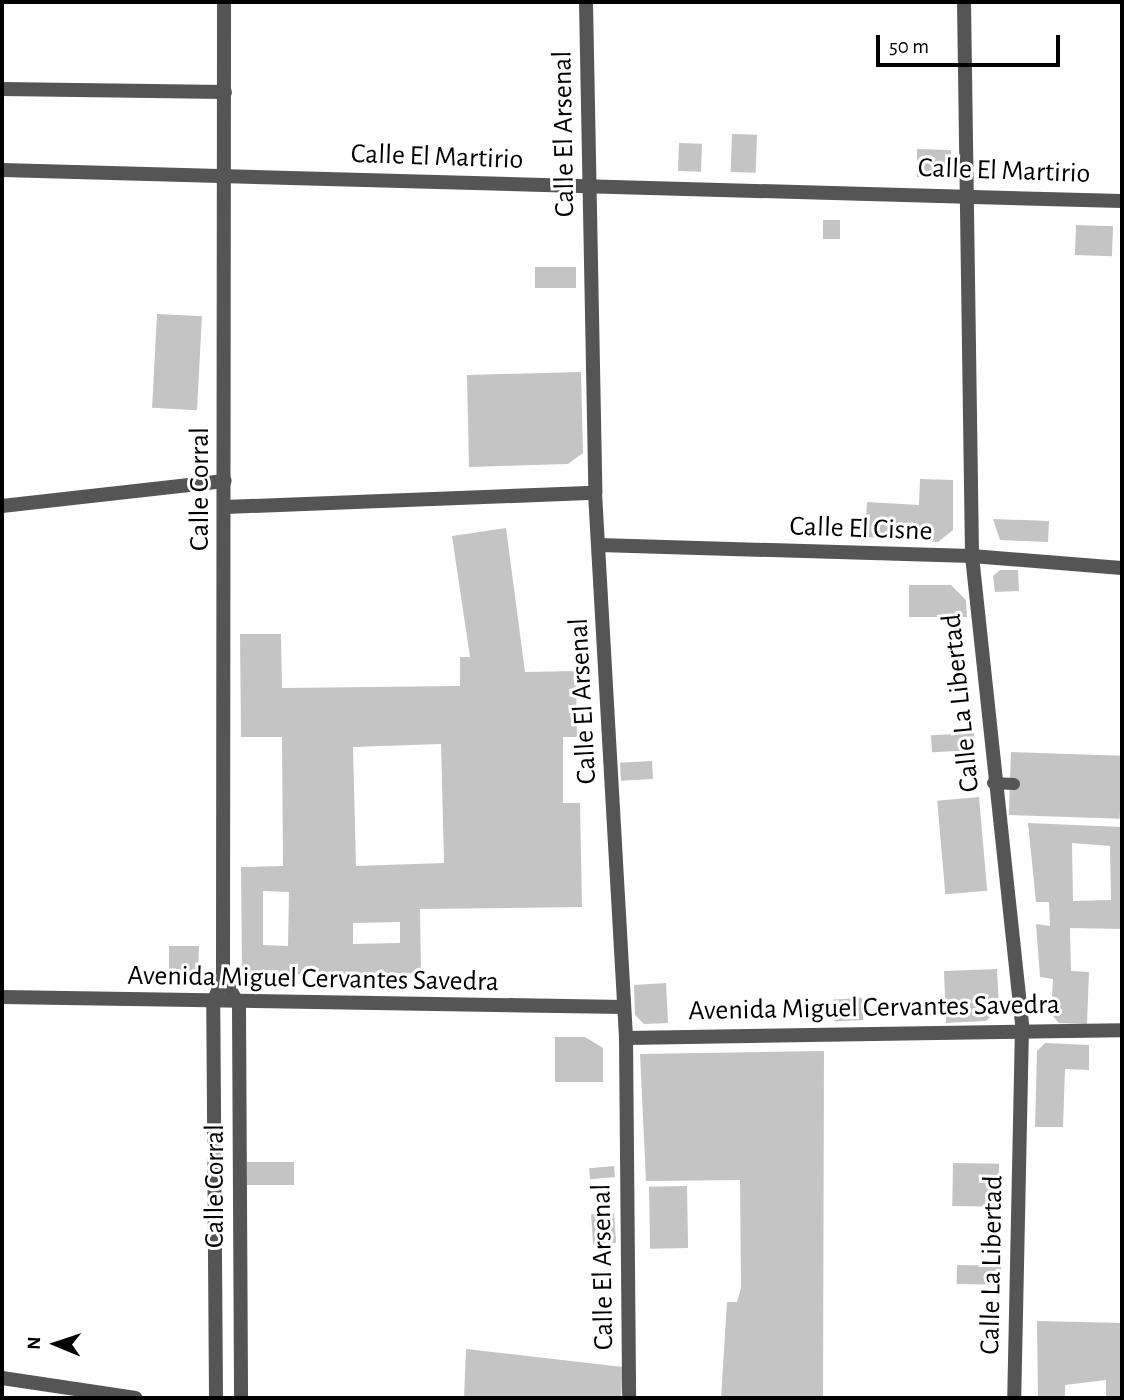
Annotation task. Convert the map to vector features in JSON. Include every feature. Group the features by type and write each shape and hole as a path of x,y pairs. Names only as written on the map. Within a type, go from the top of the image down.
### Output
{"street":[{"name":"Calle Corral","path":"216,1398 212,1004 223,976 224,2"},
{"name":"Calle El Arsenal","path":"586,2 595,493 626,1038 629,1398"},
{"name":"Calle La Libertad","path":"964,2 972,556 993,783 1022,1027 1014,1398"},
{"path":"2,89 225,92"},
{"name":"Calle El Martirio","path":"2,170 967,193 1122,201"},
{"path":"2,506 225,481"},
{"path":"225,507 595,493"},
{"name":"Calle El Cisne","path":"599,545 972,556 1122,568"},
{"name":"Calle Corral","path":"223,976 239,1006 241,1398"},
{"name":"Avenida Miguel Cervantes Savedra","path":"2,998 239,1006 624,1007"},
{"name":"Avenida Miguel Cervantes Savedra","path":"626,1038 1022,1027 1122,1030"},
{"path":"2,1378 136,1398"}],"lane":[{"path":"993,783 1014,784"}],"building":[{"path":"732,134 757,135 756,173 731,172"},
{"path":"679,143 702,144 701,172 678,171"},
{"path":"917,149 951,150 951,167 941,178 917,177"},
{"path":"823,220 840,220 840,239 823,239"},
{"path":"1076,225 1113,226 1112,256 1075,255"},
{"path":"535,267 576,267 576,288 535,288"},
{"path":"157,314 202,316 197,410 152,408"},
{"path":"581,372 583,453 568,464 469,467 467,375"},
{"path":"920,479 953,480 953,530 938,542 865,537 867,502 919,505"},
{"path":"993,519 1049,521 1048,542 1000,540"},
{"path":"506,528 525,672 576,671 577,737 563,737 563,803 580,803 582,907 420,909 421,973 242,975 241,867 283,866 282,737 241,737 240,634 281,634 282,688 460,686 460,657 470,657 452,536","holes":["441,744 444,863 356,866 353,747","263,891 289,892 288,946 263,945","400,922 400,943 353,944 353,923"]},
{"path":"1000,570 1018,570 1019,591 995,592 993,576"},
{"path":"909,585 951,585 966,600 967,617 909,617"},
{"path":"974,733 975,750 932,752 931,735"},
{"path":"1011,752 1122,756 1120,819 1009,815"},
{"path":"652,761 653,779 621,781 620,763"},
{"path":"979,797 987,891 945,894 937,801"},
{"path":"1028,823 1122,827 1122,929 1070,928 1071,971 1089,972 1087,1024 1059,1023 1051,1014 1053,979 1040,977 1036,924 1050,926 1049,902 1036,902","holes":["1072,843 1110,846 1111,900 1073,901"]},
{"path":"169,946 199,946 198,973 187,984 169,984"},
{"path":"997,969 999,1009 986,1021 946,1023 944,971"},
{"path":"666,983 668,1023 644,1024 635,1015 634,985"},
{"path":"862,998 863,1020 834,1021 833,1000"},
{"path":"555,1037 585,1037 603,1048 603,1082 555,1082"},
{"path":"1045,1043 1089,1045 1089,1070 1065,1069 1063,1127 1035,1127 1037,1051"},
{"path":"824,1051 823,1398 721,1398 727,1302 737,1302 741,1288 740,1180 646,1181 640,1054"},
{"path":"247,1162 294,1162 294,1185 247,1185"},
{"path":"953,1163 999,1164 998,1207 952,1206"},
{"path":"614,1166 615,1177 590,1179 589,1168"},
{"path":"687,1186 688,1248 650,1249 649,1187"},
{"path":"614,1213 616,1243 593,1245 591,1215"},
{"path":"957,1265 1001,1266 1001,1285 957,1284"},
{"path":"1037,1321 1122,1323 1122,1398 1106,1398 1106,1380 1065,1385 1065,1398 1038,1398"},
{"path":"466,1349 623,1367 621,1398 464,1398"}]}
